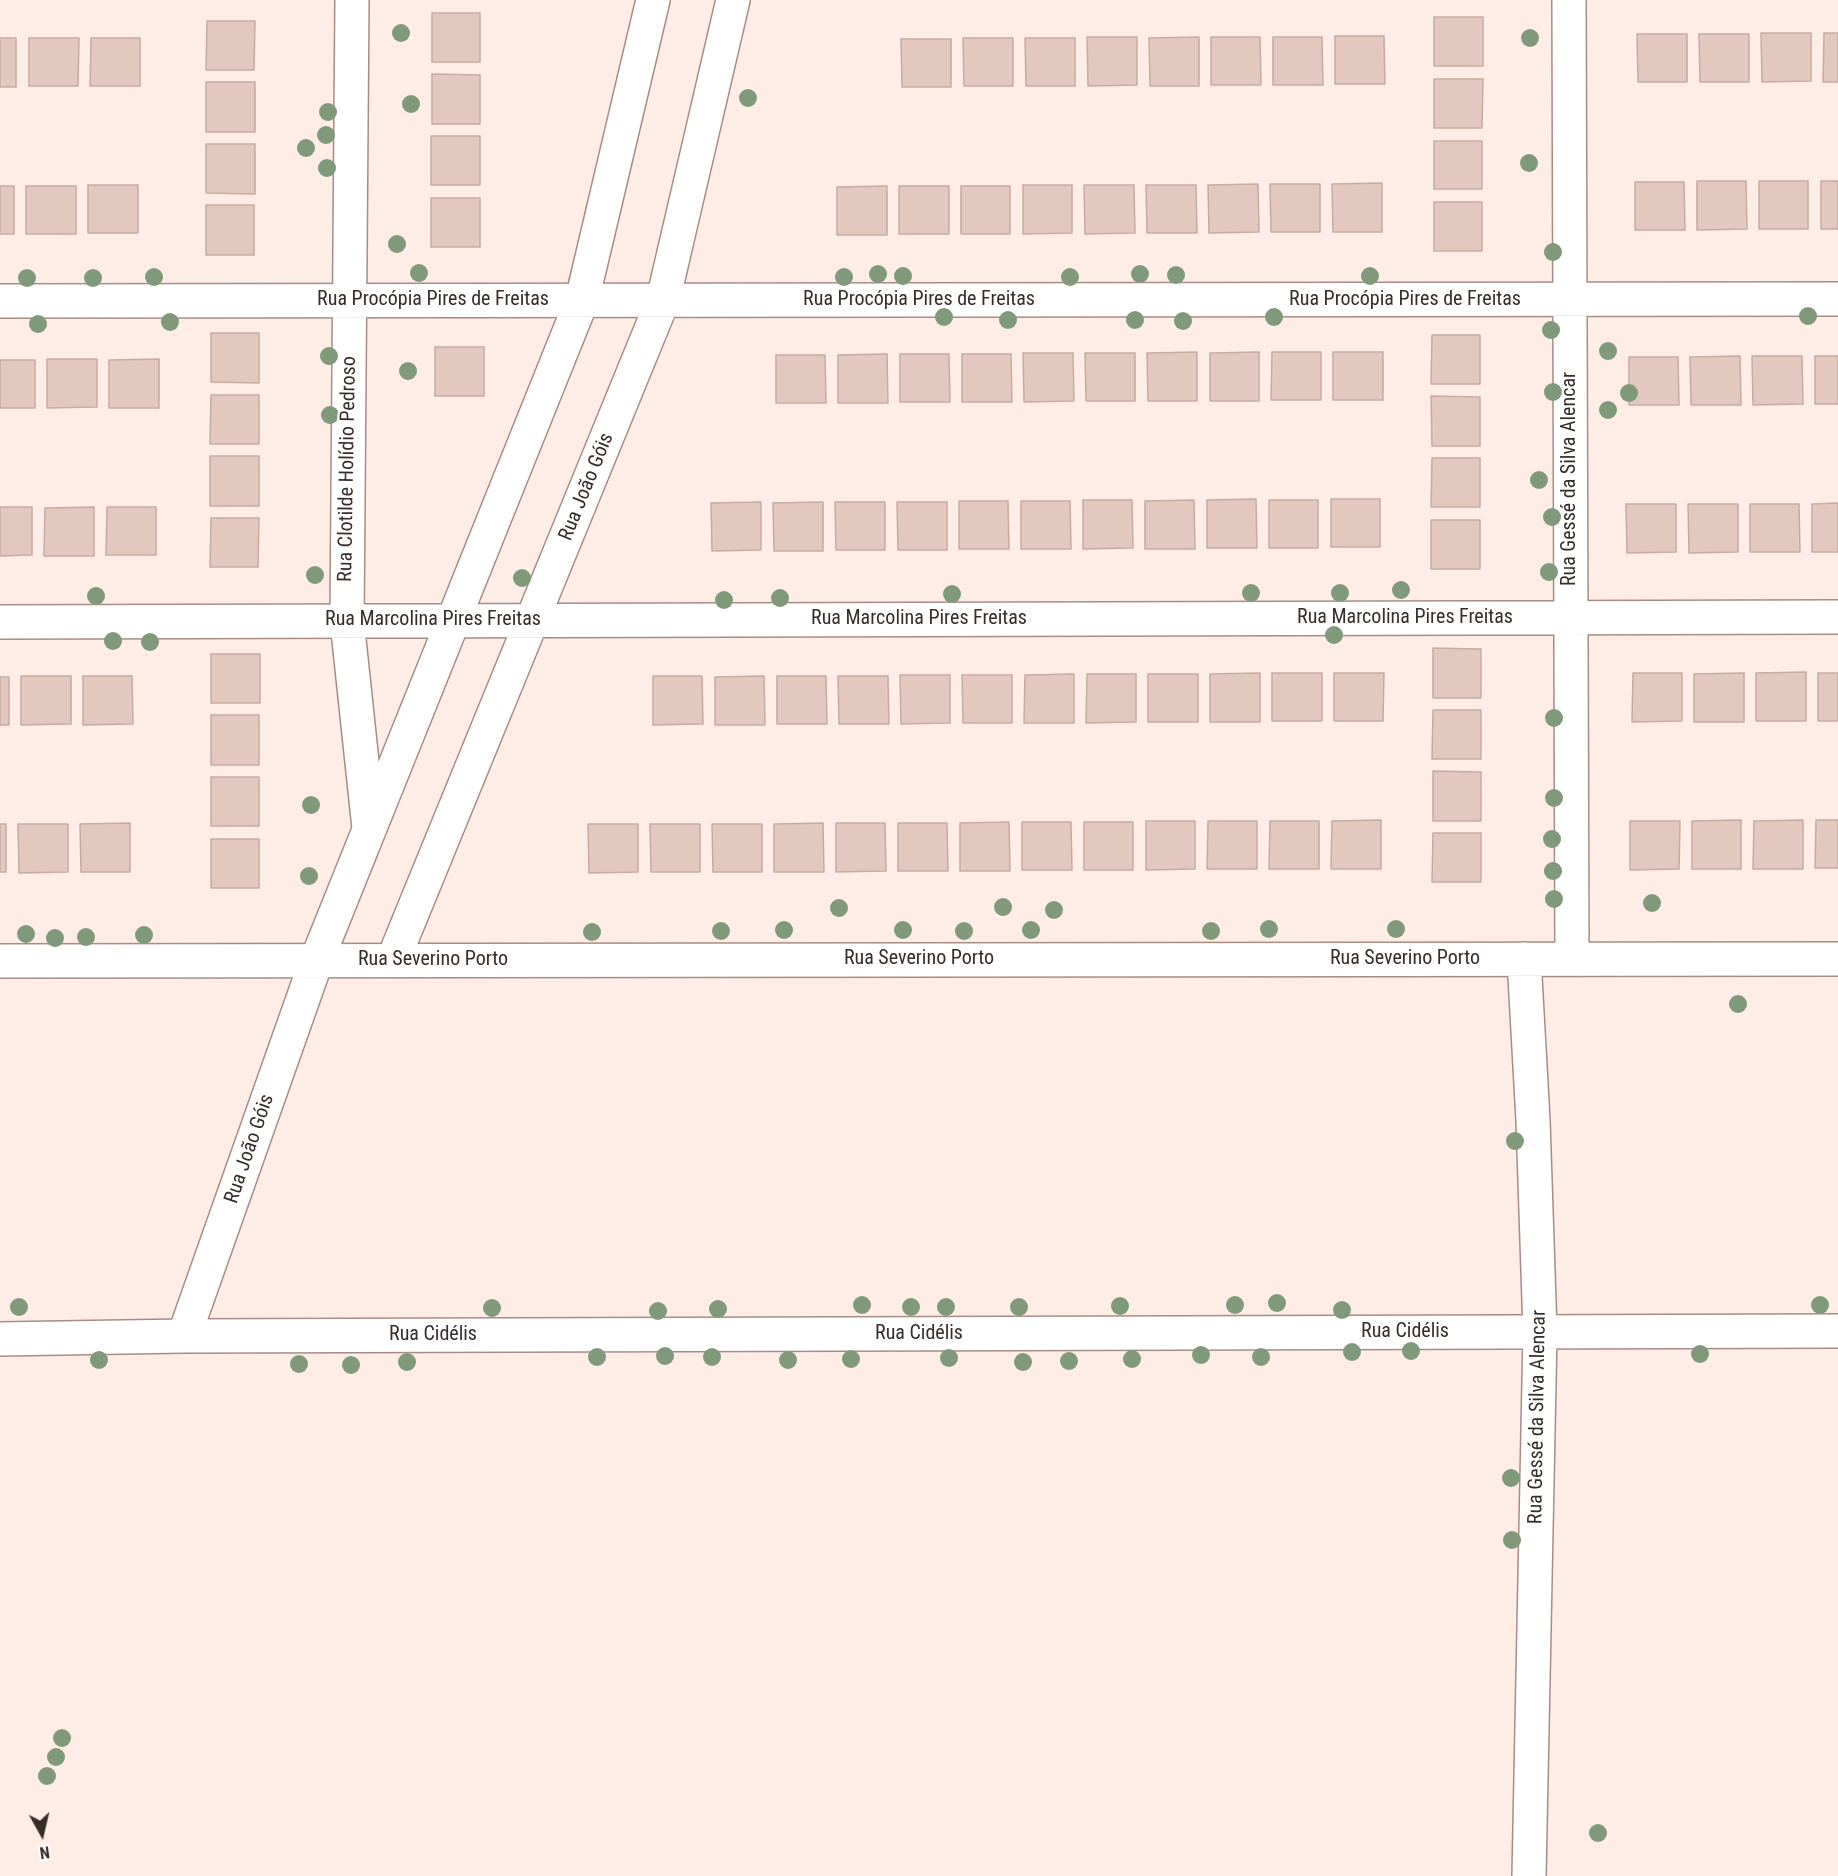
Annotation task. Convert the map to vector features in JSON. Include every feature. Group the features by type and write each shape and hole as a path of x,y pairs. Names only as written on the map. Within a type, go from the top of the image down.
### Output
{"street":[{"name":"Rua Clotilde Holídio Pedroso","path":"316,962 369,832 347,621 352,0"},
{"path":"369,832 582,300 652,0"},
{"name":"Rua João Góis","path":"393,960 663,300 733,0"},
{"name":"Rua Gessé da Silva Alencar","path":"1569,0 1572,959"},
{"name":"Rua Procópia Pires de Freitas","path":"0,301 1838,299"},
{"name":"Rua Marcolina Pires Freitas","path":"0,622 1838,617"},
{"name":"Rua Severino Porto","path":"0,961 1838,958"},
{"name":"Rua Gessé da Silva Alencar","path":"1524,959 1533,1119 1540,1332 1529,1876"},
{"name":"Rua João Góis","path":"184,1336 316,962"},
{"name":"Rua Cidélis","path":"0,1339 184,1336 1838,1331"}],"building":[{"path":"432,13 480,13 480,62 432,62"},
{"path":"1434,17 1483,17 1483,66 1434,66"},
{"path":"207,21 255,21 254,70 206,70"},
{"path":"1761,33 1811,33 1811,81 1762,82"},
{"path":"1824,33 1838,33 1838,82 1823,82"},
{"path":"1637,34 1687,34 1687,82 1638,82"},
{"path":"1699,34 1749,34 1749,82 1700,82"},
{"path":"1335,36 1384,36 1385,84 1335,84"},
{"path":"1087,37 1137,37 1137,85 1088,86"},
{"path":"1199,37 1199,86 1150,86 1149,38"},
{"path":"1211,37 1260,37 1261,85 1211,85"},
{"path":"1273,37 1322,37 1323,85 1273,85"},
{"path":"0,38 16,38 16,87 0,87"},
{"path":"29,38 79,38 78,86 29,86"},
{"path":"91,38 140,38 140,86 90,86"},
{"path":"963,38 1013,38 1013,86 964,86"},
{"path":"1025,38 1075,38 1075,86 1026,86"},
{"path":"901,39 951,39 951,87 902,87"},
{"path":"432,74 480,75 480,124 432,124"},
{"path":"1434,79 1483,79 1482,128 1434,128"},
{"path":"206,82 255,82 255,132 206,132"},
{"path":"431,136 480,136 480,185 431,185"},
{"path":"1434,141 1482,141 1482,189 1434,189"},
{"path":"206,144 255,144 255,194 206,193"},
{"path":"1697,181 1746,181 1747,229 1697,230"},
{"path":"1759,181 1808,181 1808,229 1759,229"},
{"path":"1821,181 1838,181 1838,229 1821,229"},
{"path":"1635,182 1684,182 1685,230 1635,230"},
{"path":"1382,183 1382,232 1333,232 1332,184"},
{"path":"1258,184 1259,232 1209,233 1208,185"},
{"path":"1270,184 1320,184 1320,232 1271,232"},
{"path":"88,185 138,185 138,233 88,233"},
{"path":"1023,185 1072,185 1072,233 1023,234"},
{"path":"1084,185 1134,185 1135,233 1085,234"},
{"path":"1146,185 1196,185 1197,233 1147,233"},
{"path":"0,186 14,186 14,234 0,234"},
{"path":"26,186 76,186 76,234 26,234"},
{"path":"887,186 887,235 837,235 837,187"},
{"path":"899,186 949,186 949,234 899,234"},
{"path":"961,186 1010,186 1010,234 961,234"},
{"path":"431,198 480,198 480,247 431,247"},
{"path":"1434,202 1482,202 1482,251 1434,251"},
{"path":"206,205 254,205 254,255 206,255"},
{"path":"211,333 259,333 259,383 211,382"},
{"path":"1432,335 1480,335 1480,384 1431,384"},
{"path":"435,347 484,347 484,396 435,396"},
{"path":"1197,352 1197,401 1148,401 1147,353"},
{"path":"1259,352 1259,401 1210,401 1210,353"},
{"path":"1272,352 1321,352 1321,400 1271,400"},
{"path":"1333,352 1383,352 1383,400 1333,400"},
{"path":"1023,353 1073,353 1074,401 1024,402"},
{"path":"1085,353 1135,353 1135,401 1086,401"},
{"path":"887,354 888,403 838,403 838,355"},
{"path":"900,354 949,354 950,402 900,402"},
{"path":"962,354 1011,354 1012,402 962,402"},
{"path":"776,355 825,355 826,403 776,403"},
{"path":"1740,356 1741,405 1691,405 1690,357"},
{"path":"1752,356 1802,356 1803,404 1753,405"},
{"path":"1815,356 1838,356 1838,404 1815,404"},
{"path":"1629,357 1678,357 1679,405 1629,405"},
{"path":"47,359 97,359 97,407 47,408"},
{"path":"159,359 159,408 109,408 109,360"},
{"path":"0,360 35,360 35,408 0,408"},
{"path":"211,395 259,395 259,444 210,444"},
{"path":"1431,396 1480,397 1480,446 1432,446"},
{"path":"210,456 259,456 259,506 210,506"},
{"path":"1432,458 1480,458 1480,507 1431,507"},
{"path":"1256,499 1257,548 1207,548 1207,500"},
{"path":"1331,499 1380,499 1380,547 1331,547"},
{"path":"1083,500 1132,500 1133,548 1083,549"},
{"path":"1194,500 1195,549 1145,549 1145,501"},
{"path":"1269,500 1318,500 1318,548 1269,548"},
{"path":"959,501 1008,501 1009,549 959,549"},
{"path":"1021,501 1070,501 1071,549 1021,549"},
{"path":"761,502 761,550 712,551 711,503"},
{"path":"823,502 823,551 774,551 773,503"},
{"path":"835,502 885,502 885,550 836,550"},
{"path":"897,502 947,502 947,550 898,550"},
{"path":"1838,503 1838,552 1812,552 1812,504"},
{"path":"1626,504 1676,504 1676,552 1627,553"},
{"path":"1688,504 1738,504 1738,552 1689,553"},
{"path":"1750,504 1799,504 1800,552 1750,552"},
{"path":"0,507 32,507 32,555 0,556"},
{"path":"94,507 94,556 44,556 45,508"},
{"path":"107,507 156,507 156,555 106,555"},
{"path":"211,518 259,518 258,567 210,567"},
{"path":"1431,520 1480,520 1480,569 1431,569"},
{"path":"1433,648 1481,649 1481,698 1433,698"},
{"path":"211,654 260,654 260,703 211,703"},
{"path":"1806,672 1806,721 1756,721 1756,673"},
{"path":"1260,673 1260,722 1210,722 1210,674"},
{"path":"1272,673 1322,673 1322,721 1272,721"},
{"path":"1334,673 1384,673 1383,721 1334,721"},
{"path":"1633,673 1682,673 1682,721 1632,722"},
{"path":"1744,673 1744,722 1694,722 1694,674"},
{"path":"1818,673 1838,673 1838,721 1818,721"},
{"path":"1074,674 1074,723 1024,723 1025,675"},
{"path":"1087,674 1136,674 1136,722 1086,723"},
{"path":"1148,674 1198,674 1198,722 1148,722"},
{"path":"900,675 950,675 950,723 901,724"},
{"path":"962,675 1012,675 1012,723 963,723"},
{"path":"21,676 71,676 71,724 21,725"},
{"path":"83,676 132,676 133,724 83,725"},
{"path":"653,676 702,676 703,724 653,725"},
{"path":"764,676 765,725 715,725 715,677"},
{"path":"777,676 826,676 827,724 777,724"},
{"path":"838,676 888,676 889,724 839,724"},
{"path":"0,677 9,677 9,725 0,725"},
{"path":"1433,710 1481,710 1481,759 1432,759"},
{"path":"211,715 259,715 259,765 211,765"},
{"path":"1433,771 1481,772 1481,821 1433,821"},
{"path":"211,777 259,777 259,826 211,826"},
{"path":"1381,820 1381,869 1331,869 1332,821"},
{"path":"1741,820 1741,869 1692,869 1692,821"},
{"path":"1803,820 1803,869 1753,869 1754,821"},
{"path":"1816,820 1838,820 1838,868 1815,868"},
{"path":"1146,821 1195,821 1195,869 1146,870"},
{"path":"1208,821 1257,821 1257,869 1207,869"},
{"path":"1270,821 1319,821 1319,869 1269,869"},
{"path":"1630,821 1680,821 1679,869 1630,870"},
{"path":"1009,822 1010,871 960,871 960,823"},
{"path":"1022,822 1071,822 1072,870 1022,870"},
{"path":"1084,822 1133,822 1133,870 1084,870"},
{"path":"130,823 130,872 81,872 80,824"},
{"path":"823,823 824,872 774,872 774,824"},
{"path":"836,823 885,823 886,871 836,872"},
{"path":"898,823 947,823 948,871 898,871"},
{"path":"0,824 6,824 6,872 0,872"},
{"path":"18,824 68,824 68,872 19,873"},
{"path":"588,824 638,824 638,872 589,873"},
{"path":"650,824 700,824 700,872 651,872"},
{"path":"712,824 762,824 762,872 713,872"},
{"path":"1433,833 1481,833 1481,882 1432,882"},
{"path":"211,839 259,839 259,888 211,888"}]}
